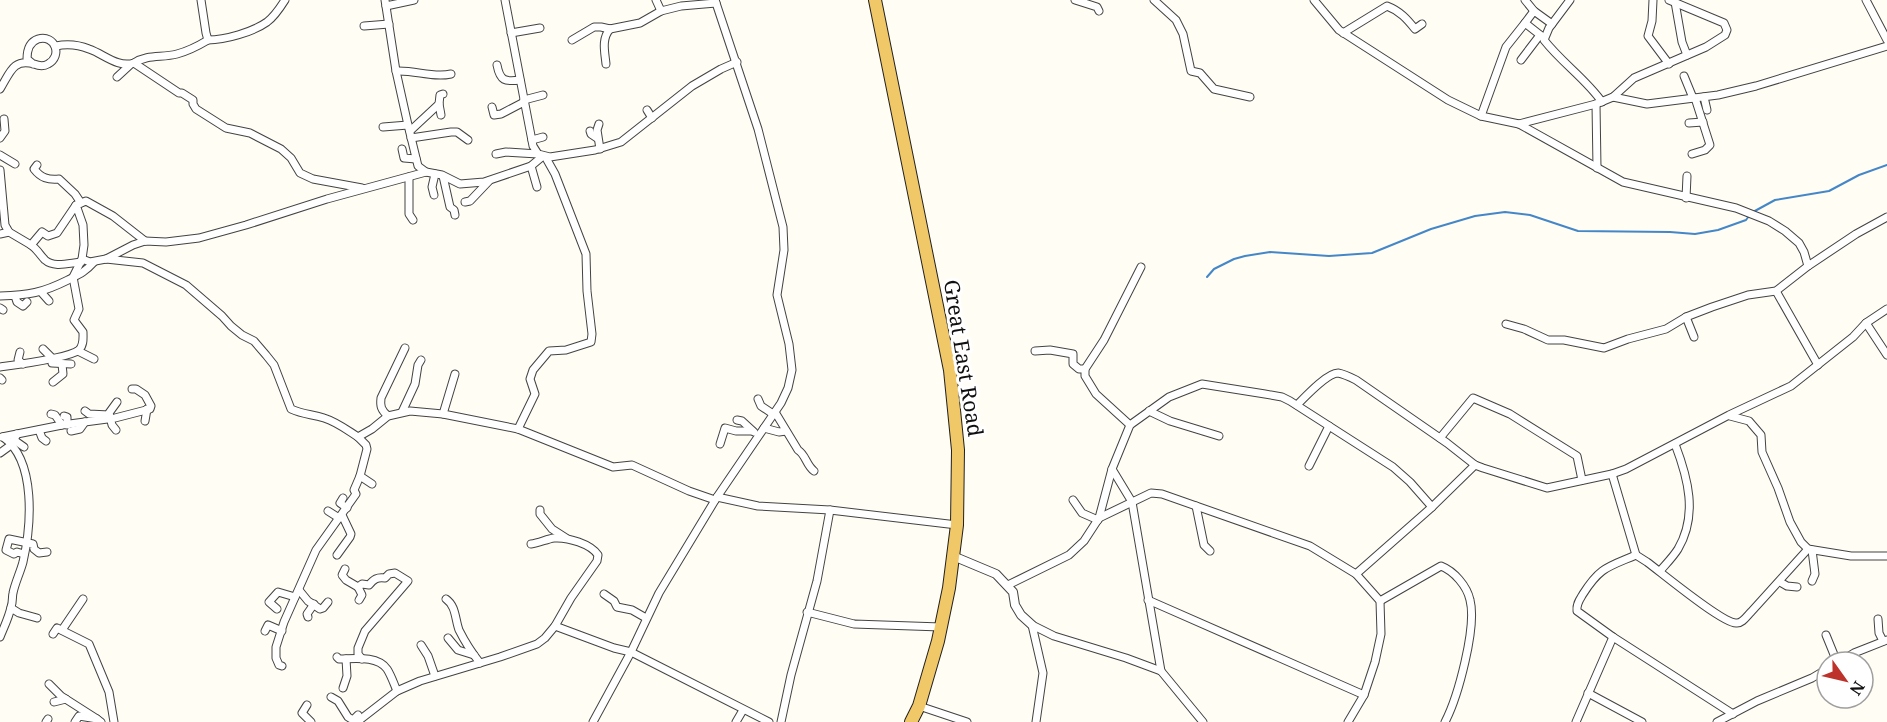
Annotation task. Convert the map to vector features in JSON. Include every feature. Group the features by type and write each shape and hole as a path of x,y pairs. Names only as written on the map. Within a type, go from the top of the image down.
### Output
{"highway":[{"name":"Great East Road","path":"875,0 950,370 958,450 957,525 950,588 919,706 911,722"}],"street":[{"path":"201,0 208,40"},
{"path":"117,77 143,57 177,54 208,40 230,38 265,24 285,0"},
{"path":"414,0 385,3 396,71 418,166 426,172 460,184 491,180 531,166 542,156"},
{"path":"505,0 532,140 555,174 586,254 592,334 591,342 549,351 533,370 530,379 535,394 518,429"},
{"path":"656,0 661,11"},
{"path":"1075,0 1097,7 1099,11"},
{"path":"1154,0 1176,20 1183,34 1191,70 1200,73 1214,89 1250,97"},
{"path":"1314,0 1343,33 1448,100 1481,116 1519,124 1623,182 1736,208 1769,220 1799,243 1808,266"},
{"path":"1343,33 1393,0"},
{"path":"1525,0 1534,11 1552,24"},
{"path":"1521,60 1570,0"},
{"path":"1653,0 1652,21 1648,36 1669,64"},
{"path":"1866,0 1887,40"},
{"path":"1672,1 1687,55"},
{"path":"1519,124 1599,103 1613,97 1634,78 1706,47 1725,35 1724,23 1672,1"},
{"path":"572,40 594,27 610,29 640,23 661,11 715,2 758,129 783,227 784,250 777,295 789,344 792,370 788,388 774,413 764,428 755,434 659,593 631,652 593,722"},
{"path":"1387,6 1396,9 1407,18 1415,29 1422,24"},
{"path":"1481,116 1506,47 1534,11"},
{"path":"1525,23 1542,37 1556,55 1594,91 1599,103 1597,168"},
{"path":"364,26 389,24"},
{"path":"511,33 540,28"},
{"path":"606,64 604,42 606,33 610,29"},
{"path":"0,89 18,63 27,52 32,43 38,39 47,38 56,46 54,58 48,64 40,66 18,63"},
{"path":"56,46 65,44 89,48 117,63 132,64 193,100 196,109 226,128 250,134 281,149 291,158 300,173 357,188 376,187"},
{"path":"1613,97 1647,104 1704,97 1756,86 1887,46"},
{"path":"27,52 27,59 33,64"},
{"path":"495,154 506,152 542,156 600,149 621,142 692,86 737,62"},
{"path":"498,65 502,79 520,80"},
{"path":"396,71 407,70 435,76 451,74"},
{"path":"1684,76 1710,145 1706,150 1692,154"},
{"path":"441,115 438,104 440,95 443,94"},
{"path":"492,107 494,115 501,114 524,101 543,94"},
{"path":"1704,97 1707,110"},
{"path":"410,131 438,104"},
{"path":"647,110 652,118"},
{"path":"0,138 5,131 4,119"},
{"path":"1689,123 1703,122"},
{"path":"599,124 597,138 600,149"},
{"path":"383,128 457,132 468,141"},
{"path":"590,131 597,138"},
{"path":"532,140 543,137"},
{"path":"402,149 404,158 416,159"},
{"path":"0,154 15,164"},
{"path":"0,358 2,366 23,364 78,351 82,346 83,332 74,320 78,309 73,277 81,260 84,245 83,225 78,204 75,194 59,179 48,180 38,173 34,169 37,165"},
{"path":"531,166 537,187"},
{"path":"0,170 5,225 9,232 36,248 45,260 53,265 81,260 94,262 106,259 145,241 166,242 199,238 426,172"},
{"path":"434,195 432,186 439,175"},
{"path":"439,175 455,215"},
{"path":"1686,198 1687,176"},
{"path":"409,177 409,214 413,220"},
{"path":"465,202 470,201 491,180"},
{"path":"31,245 42,232 48,236 57,233 78,204 86,201 107,212 145,241"},
{"path":"1506,324 1548,340 1564,340 1604,348 1666,329 1686,317 1748,296 1776,291 1856,234 1887,217"},
{"path":"0,234 9,232"},
{"path":"106,259 143,263 186,285 231,326 254,341 266,355 274,365 291,409 340,425 358,437 367,449"},
{"path":"0,296 41,292 83,274 94,262"},
{"path":"1130,425 1096,394 1085,376 1084,369 1104,340 1141,267"},
{"path":"1776,291 1818,365"},
{"path":"41,292 49,301"},
{"path":"15,296 17,302 23,306 27,302"},
{"path":"1297,405 1328,376 1335,373 1342,374 1356,380 1475,465 1547,488 1626,469 1729,415 1791,386 1853,337 1866,323 1887,309"},
{"path":"1686,317 1694,338"},
{"path":"1866,323 1887,355"},
{"path":"388,416 382,411 381,398 405,348"},
{"path":"43,349 52,358 52,363 71,364"},
{"path":"78,351 94,358"},
{"path":"1035,351 1074,354 1073,364 1079,369 1084,369"},
{"path":"20,352 18,360 23,364"},
{"path":"402,412 415,384 420,360"},
{"path":"53,382 63,374 62,364"},
{"path":"443,414 456,374"},
{"path":"1008,585 1069,555 1084,541 1098,519 1112,469 1130,425 1169,397 1202,384 1282,398 1297,405 1393,466 1432,507"},
{"path":"132,389 136,388 145,395 151,406 147,409 145,421"},
{"path":"1440,438 1473,398 1510,414 1577,456 1582,480"},
{"path":"758,399 761,406 774,413 814,471"},
{"path":"116,430 112,425 110,410 117,402"},
{"path":"0,453 14,440 39,430 67,427 147,409"},
{"path":"85,411 89,414 110,417"},
{"path":"1149,411 1170,421 1219,436"},
{"path":"358,437 388,416 402,412 443,414 518,429 613,467 632,465 689,491 716,498 758,506 830,510 957,525"},
{"path":"51,414 67,427"},
{"path":"1729,415 1749,421 1761,435 1762,452 1790,522 1801,542 1810,549 1851,556 1887,556"},
{"path":"64,416 67,417 67,427"},
{"path":"737,420 742,421 755,434"},
{"path":"1309,466 1329,426"},
{"path":"720,444 725,428 755,434"},
{"path":"764,428 779,432 786,431"},
{"path":"39,430 46,441"},
{"path":"282,666 276,658 276,647 323,536 343,514 356,494 354,490 367,449 369,431"},
{"path":"2,436 24,447"},
{"path":"0,637 11,608 12,595 26,543 27,477 14,440"},
{"path":"1660,572 1678,550 1687,530 1690,508 1686,472 1675,444"},
{"path":"1356,574 1432,507 1475,465"},
{"path":"1112,469 1132,502 1161,671 1203,722"},
{"path":"1612,474 1636,555 1714,612 1736,623 1741,622 1751,612 1810,549"},
{"path":"360,476 372,484"},
{"path":"1072,500 1082,513 1098,519 1151,493 1156,493 1310,546 1356,574 1380,601 1381,634 1364,695 1348,722"},
{"path":"338,555 351,534 340,503 343,498"},
{"path":"1196,506 1204,545 1209,551"},
{"path":"357,722 397,692 420,681 524,650 545,638 597,561 598,555 593,549 568,539 552,529 540,514 540,510"},
{"path":"781,722 816,581 830,510"},
{"path":"328,512 343,514"},
{"path":"531,544 554,538 568,539"},
{"path":"24,554 9,552 6,548 9,539 33,544 34,549 39,553 47,552"},
{"path":"1810,549 1815,571 1812,581"},
{"path":"1636,555 1599,572 1576,607 1577,611 1613,637 1733,714"},
{"path":"953,556 996,574 1013,592 1015,605 1021,615 1032,625 1054,636 1161,671"},
{"path":"1380,601 1441,566 1450,570 1469,597 1471,627 1464,668 1445,722"},
{"path":"345,569 342,575 358,587 362,595 359,600"},
{"path":"358,587 362,584 369,585 379,577 385,578 395,573 408,581 365,631 358,648 358,654 362,659"},
{"path":"1780,582 1787,586 1797,587"},
{"path":"277,609 269,602 278,592 297,593 320,609 328,602"},
{"path":"604,594 614,601 617,607 632,610 646,618"},
{"path":"62,630 83,599"},
{"path":"446,599 452,602 459,628 480,663"},
{"path":"1148,600 1364,695"},
{"path":"308,618 307,614 314,604"},
{"path":"11,608 37,618"},
{"path":"807,612 854,624 941,627"},
{"path":"6,622 21,613"},
{"path":"1862,650 1885,641 1879,633 1878,619"},
{"path":"265,632 268,625 282,631"},
{"path":"1032,625 1043,673 1036,722"},
{"path":"555,626 631,652 769,722"},
{"path":"53,634 57,628 88,644 109,692 114,722"},
{"path":"1826,635 1833,650"},
{"path":"1576,722 1613,637"},
{"path":"447,638 458,650 474,655"},
{"path":"421,645 428,656 435,676"},
{"path":"337,657 339,659 373,660 384,666 397,692"},
{"path":"343,688 347,682 346,659"},
{"path":"1717,722 1757,701 1815,676"},
{"path":"49,684 66,699 99,720"},
{"path":"1588,693 1642,722"},
{"path":"331,697 338,701 348,717 353,720 364,711 368,712"},
{"path":"54,702 66,699"},
{"path":"307,705 302,715 311,722"},
{"path":"919,706 968,722"},
{"path":"736,722 743,710"},
{"path":"938,722 940,713"},
{"path":"75,722 79,716 99,720"}],"waterway":[{"path":"1753,212 1775,200 1829,191 1859,175 1887,165"},
{"path":"1207,277 1214,269 1245,256 1270,252 1329,256 1372,253 1431,229 1475,216 1505,212 1530,215 1578,231 1695,234 1718,230 1746,220 1749,216"}]}
